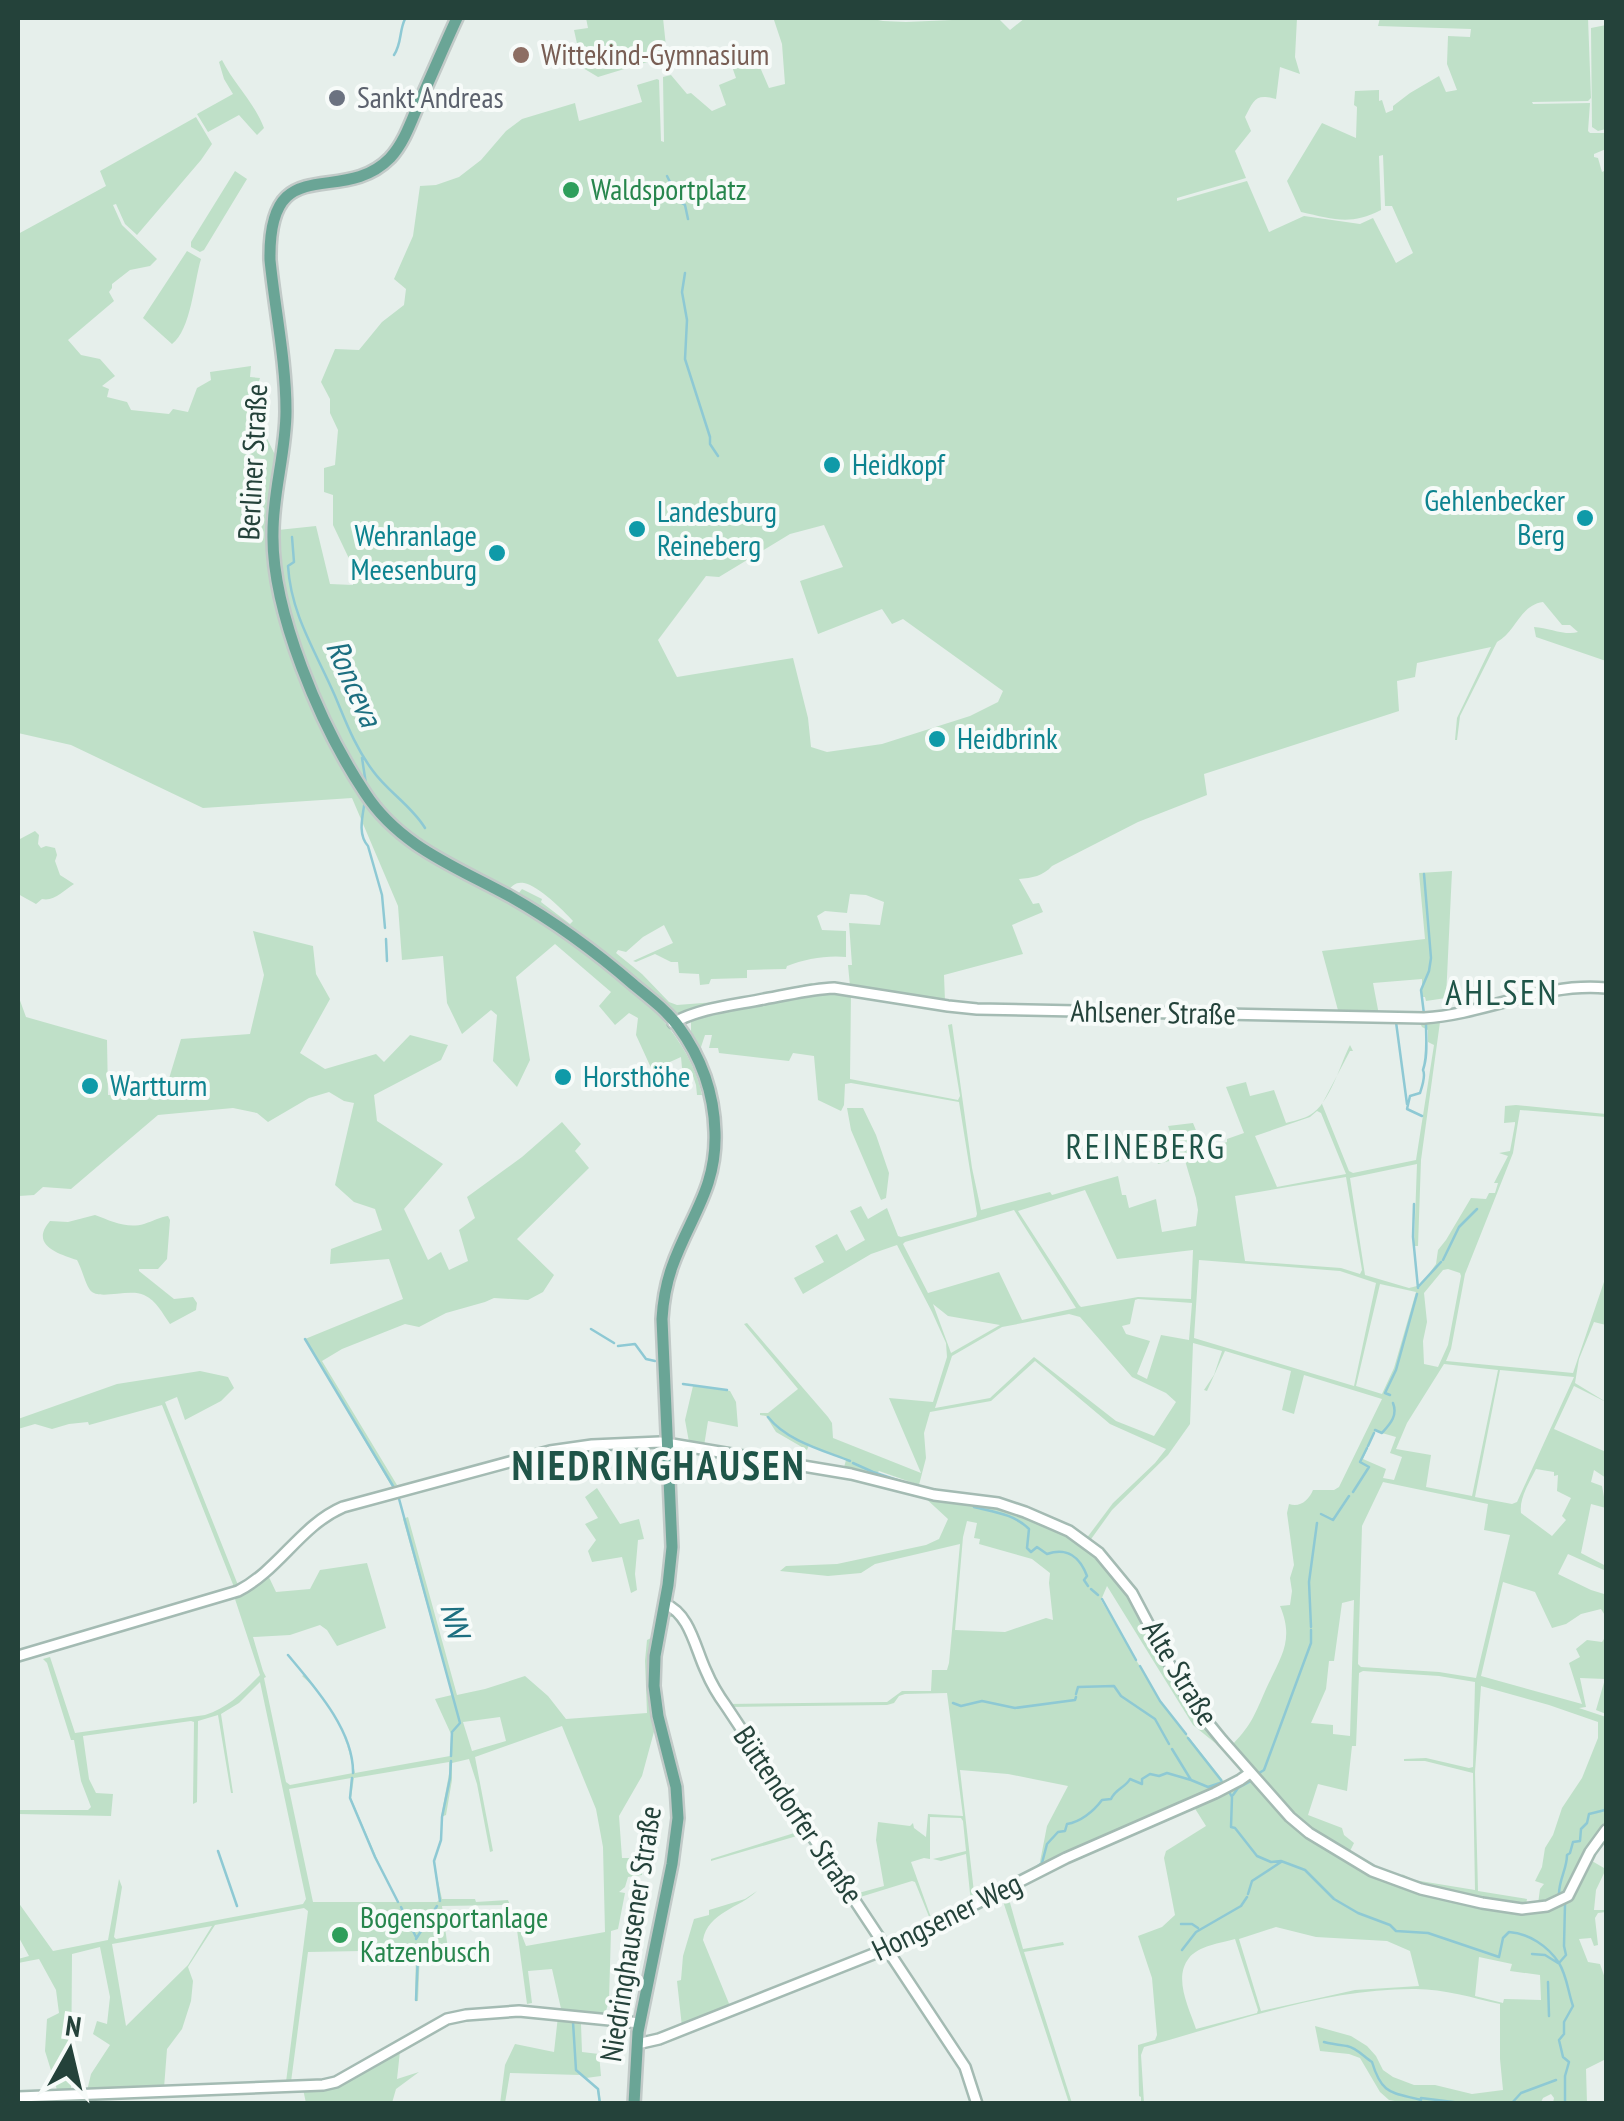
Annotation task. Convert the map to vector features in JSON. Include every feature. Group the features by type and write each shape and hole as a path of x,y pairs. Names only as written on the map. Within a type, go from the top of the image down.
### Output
{"main road":[{"name":"Berliner Straße","path":"457,18 400,145 381,166 358,176 297,189 274,216 270,260 286,406 272,531 279,594 322,712 354,775 384,818 420,849 526,906 602,958"},
{"name":"Niedringhausener Straße","path":"602,958 682,1021 708,1106 707,1186"},
{"name":"Niedringhausener Straße","path":"634,2104 640,2023 678,1830 676,1788 654,1686 654,1656 672,1547 671,1450 662,1319 672,1266 696,1216 714,1160 714,1115 708,1087 686,1034 687,1024 665,1012 639,988"},
{"name":"Ahlsener Straße","path":"682,1021 804,991 834,988 978,1008 1424,1018 1450,1016 1553,990 1606,988"},
{"name":"Alte Straße","path":"18,1656 238,1592 255,1582 321,1518 344,1507 550,1451 592,1444 671,1450 702,1448 851,1474 934,1495 998,1503 1069,1531 1099,1553 1123,1580 1187,1697 1290,1817 1372,1871 1421,1888 1496,1905 1522,1909 1546,1906 1563,1900 1571,1890 1606,1830"},
{"name":"Büttendorfer Straße","path":"664,1607 686,1625 719,1696 965,2067 977,2104"},
{"name":"Hongsener Weg","path":"637,2044 659,2039 888,1948 1066,1858 1215,1793 1250,1772"},
{"path":"18,2097 322,2085 336,2082 446,2019 466,2015 530,2011 640,2023"}],"green space":[{"path":"586,18 663,18 667,56 598,77 578,65 574,30 588,28"},
{"path":"868,18 906,22 998,18 1010,30 1025,18 1297,18 1295,57 1300,74 1280,67 1276,99 1259,98 1248,111 1245,117 1251,131 1235,151 1246,178 1177,201 1247,181 1269,232 1304,216 1360,224 1373,218 1396,263 1413,253 1392,206 1385,206 1383,155 1379,156 1381,210 1360,218 1341,220 1301,212 1287,181 1322,123 1356,138 1355,91 1379,90 1379,101 1382,100 1386,113 1439,76 1446,92 1457,90 1447,64 1448,36 1470,37 1471,29 1378,26 1380,18 1588,18 1591,98 1532,102 1590,103 1588,131 1606,133 1606,149 1594,157 1598,158 1602,172 1606,170 1606,661 1536,637 1534,627 1578,632 1570,625 1562,625 1543,602 1535,604 1497,642 1460,716 1457,740 1457,718 1491,647 1417,663 1415,677 1397,681 1399,711 1204,774 1207,795 1138,822 1041,874 1019,879 1033,904 1039,903 1043,912 1012,925 1023,954 944,975 943,1002 850,986 849,923 880,925 884,902 850,894 847,913 825,911 817,916 822,930 846,931 846,957 809,960 786,969 747,970 747,978 711,979 709,984 700,985 699,974 679,973 678,962 655,954 633,961 673,943 664,925 626,952 618,950 616,953 677,1005 729,1001 812,983 817,986 673,1013 607,954 518,894 522,889 542,899 570,924 573,921 537,889 521,883 508,890 409,835 379,803 344,749 302,656 282,582 278,530 316,526 330,584 353,585 353,567 333,525 333,495 324,492 324,468 335,465 338,430 321,382 335,349 359,350 382,322 404,305 406,289 394,279 413,236 420,186 459,177 522,119 575,103 579,121 642,102 637,85 657,79 664,142 663,77 671,75 687,94 691,93 712,111 726,105 719,85 736,78 729,58 753,51 769,88 785,84 782,44 774,20","holes":["824,525 843,567 800,581 818,634 882,609 892,624 903,619 1003,691 998,702 970,716 882,744 827,752 811,747 793,658 677,677 658,640 706,576 719,577 790,534"]},
{"path":"1606,25 1606,129 1598,131 1592,127 1591,28"},
{"path":"222,60 260,119 264,128 257,135 239,115 208,132 197,114 233,94 224,79 219,62"},
{"path":"196,117 212,144 137,235 113,205 122,225 157,259 150,266 130,270 112,284 109,292 114,301 68,340 81,355 100,359 115,376 102,386 109,389 107,397 127,402 131,410 188,412 197,388 211,380 210,372 251,366 250,377 260,378 251,406 277,459 269,531 291,641 377,815 419,851 558,930 621,977 673,1033 691,1064 702,1095 697,1095 692,1073 682,1068 681,1057 652,1070 636,1035 638,1018 629,1013 615,1025 599,1006 611,992 555,944 516,977 530,1060 517,1087 493,1061 497,1015 491,1010 462,1034 447,1003 443,956 402,960 398,906 352,798 203,808 71,745 18,733 18,234 106,186 100,171"},
{"path":"235,171 247,179 200,252 191,247 191,242"},
{"path":"187,251 201,259 188,317 172,344 143,318"},
{"path":"35,831 41,848 55,848 60,875 74,884 36,904 18,894 18,838"},
{"path":"1452,871 1446,998 1426,1001 1422,997 1422,979 1373,983 1379,1015 1339,1014 1322,951 1425,939 1419,873"},
{"path":"253,931 313,946 316,974 330,999 300,1053 325,1069 376,1054 384,1062 410,1035 448,1045 441,1060 374,1095 377,1121 443,1164 404,1209 428,1260 441,1252 449,1270 468,1261 459,1230 475,1218 467,1197 562,1122 581,1144 575,1151 589,1168 517,1239 554,1275 543,1292 528,1300 494,1298 446,1313 419,1327 405,1324 322,1361 397,1485 392,1487 305,1339 403,1299 389,1259 330,1264 331,1249 382,1230 375,1209 354,1202 335,1185 354,1103 329,1092 309,1098 268,1122 257,1113 233,1108 158,1115 71,1189 43,1187 34,1195 18,1199 18,995 26,1017 107,1040 108,1095 164,1095 181,1039 250,1034 264,975"},
{"path":"811,992 851,994 850,1079 958,1100 948,1025 952,1024 981,1210 1118,1176 1129,1208 1156,1199 1162,1232 1196,1226 1198,1210 1184,1157 1158,1164 1149,1141 1171,1135 1168,1126 1193,1123 1204,1150 1244,1133 1226,1087 1246,1082 1250,1096 1274,1090 1286,1123 1310,1115 1322,1104 1353,1173 1416,1160 1434,1045 1428,1042 1428,1030 1420,1023 1440,1022 1421,1160 1418,1246 1414,1246 1417,1164 1350,1178 1365,1275 1409,1288 1421,1285 1436,1264 1438,1250 1471,1198 1486,1199 1489,1193 1495,1193 1498,1183 1494,1183 1508,1156 1499,1153 1510,1151 1515,1124 1504,1123 1505,1106 1606,1114 1520,1110 1513,1153 1465,1274 1446,1361 1573,1373 1606,1276 1606,1325 1594,1322 1579,1359 1575,1383 1606,1402 1574,1386 1554,1429 1606,1452 1606,1478 1594,1470 1591,1482 1602,1486 1606,1508 1591,1504 1581,1553 1606,1566 1606,1571 1568,1554 1558,1574 1591,1590 1606,1592 1606,1617 1601,1609 1552,1628 1535,1592 1503,1582 1481,1676 1582,1704 1569,1663 1580,1657 1576,1649 1587,1640 1602,1642 1606,1636 1606,1714 1596,1710 1605,1679 1580,1678 1586,1707 1579,1708 1606,1717 1606,1823 1566,1892 1538,1904 1544,1884 1535,1881 1562,1808 1582,1778 1598,1738 1598,1722 1481,1686 1475,1772 1478,1891 1527,1899 1525,1910 1552,1910 1562,1903 1606,1833 1592,1861 1604,1868 1606,1863 1596,1890 1594,1910 1606,1910 1595,1918 1598,1945 1594,1946 1591,1938 1579,1939 1588,1962 1600,1964 1606,1981 1606,2059 1586,2069 1587,2103 1553,2103 1551,2094 1540,2104 1412,2104 1389,2100 1360,2058 1320,2051 1315,2026 1351,2036 1367,2046 1383,2070 1414,2085 1435,2085 1472,2094 1503,2090 1500,2004 1416,1989 1347,1994 1313,2001 1144,2047 1141,2103 1138,2045 1155,2040 1157,2035 1152,1978 1138,1936 1162,1927 1175,1915 1164,1858 1166,1851 1206,1826 1194,1807 1066,1861 1007,1892 1023,1949 1063,1942 1064,1945 1024,1952 1072,2103 1001,1895 894,1952 970,2068 981,2103 886,1953 682,2027 677,1981 681,1980 683,1956 694,1919 709,1915 709,1910 745,1899 757,1891 711,1923 703,1940 730,2006 881,1946 807,1833 711,1861 804,1830 717,1698 681,1622 665,1617 669,1597 683,1611 708,1670 728,1704 887,1702 902,1691 931,1691 932,1670 947,1670 949,1663 960,1544 875,1564 861,1573 828,1576 780,1571 786,1566 837,1564 939,1539 948,1519 922,1495 987,1499 1042,1525 1045,1522 1062,1530 1112,1562 1146,1608 1193,1696 1233,1744 1253,1718 1284,1649 1286,1629 1280,1606 1290,1605 1294,1565 1289,1504 1304,1502 1313,1490 1339,1487 1382,1399 1304,1375 1294,1414 1282,1410 1291,1371 1225,1351 1207,1391 1204,1390 1222,1351 1193,1343 1190,1424 1168,1455 1112,1510 1089,1542 1086,1539 1113,1503 1166,1449 1110,1424 1035,1361 991,1401 930,1412 924,1433 926,1458 919,1485 879,1471 874,1477 843,1471 846,1460 809,1445 807,1450 776,1432 766,1416 760,1415 798,1389 744,1324 828,1417 833,1438 921,1473 889,1398 933,1402 947,1357 946,1343 897,1245 871,1254 803,1294 794,1278 824,1262 815,1246 837,1234 846,1251 865,1240 850,1211 861,1206 868,1219 887,1208 901,1237 976,1217 959,1102 851,1083 845,1084 841,1111 818,1100 814,1056 793,1053 789,1061 719,1053 718,1048 709,1048 712,1035 705,1035 701,1047 706,1066 691,1035 691,1022 697,1019","holes":["1317,1111 1321,1113 1346,1174 1277,1187 1255,1136","1346,1177 1360,1274 1341,1268 1245,1261 1235,1196","1085,1190 1117,1259 1193,1250 1191,1299 1138,1297 1081,1307 1018,1211","1014,1210 1076,1308 1022,1320 999,1272 928,1293 903,1244","1199,1260 1340,1271 1376,1283 1354,1386 1194,1338","1443,1270 1460,1273 1448,1345 1438,1367 1424,1364 1424,1293","1380,1284 1416,1292 1394,1368 1382,1394 1356,1386","1135,1300 1192,1303 1189,1340 1161,1335 1147,1379 1137,1374 1150,1341 1126,1334 1122,1326 1130,1324","933,1304 948,1316 1000,1325 951,1353","1069,1314 1080,1317 1132,1377 1176,1402 1154,1436 1116,1421 1034,1357 990,1398 935,1408 952,1356 1002,1327","1444,1364 1498,1370 1472,1496 1426,1487 1431,1455 1396,1449 1407,1423","1500,1370 1574,1377 1517,1502 1475,1497","1375,1431 1396,1437 1390,1453 1402,1457 1394,1480 1383,1478 1386,1469 1363,1459","1536,1469 1554,1472 1554,1476 1558,1475 1557,1491 1571,1498 1562,1516 1566,1520 1552,1536 1521,1513 1525,1491","1383,1482 1488,1504 1484,1530 1510,1535 1476,1678 1358,1664 1362,1526","967,1521 977,1523 974,1538 980,1539 979,1544 1032,1559 1050,1573 1053,1620 1046,1618 1005,1632 955,1630","1107,1586 1193,1725 1245,1772 1226,1784 1162,1704 1101,1600","1354,1600 1350,1736 1333,1734 1333,1725 1311,1723 1326,1689 1329,1661 1334,1661 1342,1603","1359,1673 1439,1676 1475,1682 1473,1767 1426,1758 1404,1759 1473,1773 1475,1890 1414,1880 1402,1874 1408,1882 1347,1857 1354,1843 1342,1828 1308,1815 1318,1784 1347,1791 1352,1746 1356,1746","947,1693 963,1816 928,1814 926,1837 913,1823 910,1826 878,1822 876,1840 884,1886 855,1894 730,1707 887,1705 899,1696","960,1770 1008,1774 1068,1786 1047,1826 1039,1867 975,1901","930,1817 961,1818 966,1851 933,1859 941,1861 966,1854 971,1903 933,1923 911,1862 930,1859","915,1882 932,1924 888,1944 857,1898","1276,1927 1316,1937 1387,1941 1410,1951 1419,1986 1355,1990 1261,2011 1239,1939","1235,1939 1258,2010 1196,2029 1182,1984 1189,1958 1210,1946","1479,1957 1512,1964 1510,1971 1540,1975 1541,2000 1504,1999 1503,2003 1475,1996"]},
{"path":"847,1108 863,1108 876,1135 889,1173 886,1198 881,1200 851,1130"},
{"path":"95,1215 131,1226 168,1216 167,1259 158,1269 139,1271 174,1299 193,1297 196,1310 170,1324 144,1295 100,1294 90,1290 77,1260 49,1247 43,1236 50,1221 68,1222"},
{"path":"200,1371 228,1377 234,1388 221,1401 185,1420 177,1397 165,1402 238,1585 234,1587 162,1405 89,1425 69,1424 52,1429 35,1424 18,1429 18,1419 117,1384"},
{"path":"693,1386 730,1391 736,1402 738,1427 708,1421 704,1446 689,1442 685,1420"},
{"path":"597,1488 620,1524 639,1519 644,1539 638,1540 637,1590 631,1593 622,1557 592,1562 588,1551 596,1540 585,1524 598,1518 585,1497"},
{"path":"408,1517 457,1695 525,1676 566,1719 647,1713 645,1661 647,1640 651,1638 649,1692 655,1728 642,1776 619,1816 622,1858 643,1858 642,1875 628,1877 619,1892 625,1893 618,1929 611,1931 605,2015 562,2013 552,1969 528,1971 532,2003 527,2004 517,1930 506,1905 442,1906 448,1949 420,1950 418,2001 416,1950 308,1952 291,2082 286,2082 308,1911 304,1908 215,1925 188,1967 193,1981 191,2001 182,2029 167,2049 164,2088 87,2091 91,2074 110,2045 93,2034 97,2021 107,2024 110,1997 100,1947 72,1954 71,2092 58,2093 45,2051 47,2019 59,2013 56,1990 39,1959 18,1963 18,1959 29,1956 18,1936 18,1902 53,1951 108,1940 119,1879 122,1887 116,1939 303,1904 306,1899 260,1682 221,1714 233,1793 218,1715 198,1721 197,1802 193,1804 191,1721 83,1736 89,1779 96,1793 113,1794 111,1816 18,1814 18,1810 91,1807 81,1781 74,1740 43,1659 50,1657 75,1733 205,1715 228,1704 260,1675 234,1596 267,1573 276,1592 310,1589 320,1570 367,1563 386,1628 337,1646 320,1625 290,1635 253,1637 266,1677 286,1782 290,1785 353,1773 348,1746 355,1773 450,1756 451,1734 435,1699 452,1695 403,1519","holes":["500,1717 506,1741 472,1751 463,1722","562,1726 596,1809 603,1847 605,1932 526,1946 508,1900 442,1899 433,1859 437,1902 313,1902 289,1789 351,1778 350,1798 381,1868 351,1798 354,1778 449,1762 441,1817 446,1815 452,1763 469,1759 490,1852 493,1851 475,1757","212,1926 188,1965 126,2026 112,1944"]},
{"path":"305,1674 322,1696 330,1710 302,1676"},
{"path":"558,2016 589,2020 581,2024 582,2052 599,2054 601,2076 586,2078 599,2089 601,2103 597,2089 580,2075 510,2073 505,2103 500,2104 505,2065 515,2044 554,2052"},
{"path":"416,2041 400,2051 397,2079 419,2072 396,2089 392,2103 306,2103 303,2089 323,2088"}],"waterway":[{"name":"Ronceva","path":"394,55 405,19"},
{"path":"667,176 685,205 688,219"},
{"path":"685,273 685,359 710,444 718,456"},
{"name":"Ronceva","path":"292,537 294,562 288,566 294,601 351,734 373,771 425,828"},
{"path":"362,758 366,784"},
{"path":"365,800 362,830 382,895 385,928"},
{"path":"1424,874 1431,958 1421,990 1424,1014"},
{"path":"386,939 387,961"},
{"path":"1396,1022 1407,1104"},
{"path":"1422,1116 1407,1109 1410,1096 1420,1093 1423,1082 1426,1024"},
{"path":"1414,1204 1418,1288"},
{"path":"1443,1260 1459,1227 1477,1209"},
{"path":"1418,1287 1441,1262"},
{"path":"1390,1395 1385,1393 1396,1370 1417,1294"},
{"path":"591,1329 614,1343"},
{"name":"NN","path":"305,1339 393,1486"},
{"path":"618,1346 635,1344 646,1359 655,1361"},
{"path":"683,1384 727,1390"},
{"path":"1375,1430 1382,1433 1390,1423 1395,1412 1393,1403"},
{"path":"768,1417 795,1439 850,1461"},
{"path":"1368,1446 1374,1433"},
{"path":"1353,1492 1369,1467 1360,1462 1367,1448"},
{"path":"853,1463 912,1485"},
{"name":"NN","path":"398,1495 460,1723 452,1732 451,1756"},
{"path":"1321,1514 1333,1520 1349,1496"},
{"path":"972,1502 974,1507 1003,1514 1029,1529 1027,1548 1031,1552 1037,1547 1047,1554 1072,1555 1084,1569 1088,1586"},
{"path":"1311,1627 1309,1582 1317,1523"},
{"path":"1091,1589 1098,1595"},
{"path":"1102,1599 1136,1660"},
{"path":"1256,1775 1264,1770 1311,1643 1311,1630"},
{"name":"NN","path":"288,1655 339,1725 352,1757 353,1773"},
{"path":"1140,1666 1160,1701 1186,1734"},
{"path":"1076,1694 1078,1687 1114,1686 1121,1696 1155,1719 1169,1744"},
{"path":"953,1703 961,1706 982,1701 1015,1708 1076,1697"},
{"path":"1188,1738 1221,1780"},
{"path":"1172,1749 1191,1780 1208,1787 1223,1782"},
{"name":"NN","path":"440,1901 434,1861 441,1840 451,1761"},
{"path":"1606,1763 1606,1779"},
{"path":"1035,1868 1042,1863 1047,1844 1058,1832 1086,1816 1102,1800 1111,1799 1130,1779 1142,1784 1142,1779 1150,1774 1167,1773 1191,1780"},
{"name":"NN","path":"352,1778 350,1798 398,1902"},
{"path":"1233,1795 1251,1781"},
{"path":"1228,1790 1232,1797 1231,1827 1257,1856 1305,1870 1334,1899 1358,1913 1396,1931 1428,1933 1499,1957 1503,1938 1509,1932 1516,1933 1537,1942 1559,1963"},
{"path":"1559,1894 1573,1842 1580,1841 1589,1814 1605,1810 1606,1798"},
{"path":"218,1851 237,1906"},
{"path":"1248,1894 1252,1881 1281,1862"},
{"path":"1182,1950 1196,1932 1241,1906 1247,1897"},
{"path":"1565,1904 1566,1955 1559,1963 1573,2006 1559,2040 1563,2057 1569,2062 1565,2104"},
{"name":"NN","path":"416,1939 437,1906"},
{"name":"NN","path":"401,1907 416,1937"},
{"path":"1181,1924 1198,1928"},
{"path":"416,2000 418,1954"},
{"path":"1532,1954 1545,1955 1558,1963"},
{"path":"1548,1982 1549,2016"},
{"path":"573,2022 576,2070 598,2089 600,2104"},
{"path":"1324,2042 1357,2051 1372,2062 1380,2081 1395,2093 1421,2100 1469,2104"},
{"path":"1511,2104 1521,2093 1556,2080"}],"place":[{"name":"Wittekind-Gymnasium","path":"521,55"},
{"name":"Sankt Andreas","path":"337,98"},
{"name":"Waldsportplatz","path":"571,190"},
{"name":"Heidkopf","path":"832,465"},
{"name":"Gehlenbecker Berg","path":"1585,518"},
{"name":"Landesburg Reineberg","path":"637,529"},
{"name":"Wehranlage Meesenburg","path":"497,553"},
{"name":"Heidbrink","path":"937,739"},
{"name":"Horsthöhe","path":"563,1077"},
{"name":"Wartturm","path":"90,1086"},
{"name":"Bogensportanlage Katzenbusch","path":"340,1935"}],"district":[{"name":"AHLSEN","path":"1502,993"},
{"name":"REINEBERG","path":"1146,1147"},
{"name":"NIEDRINGHAUSEN","path":"659,1466"}]}
